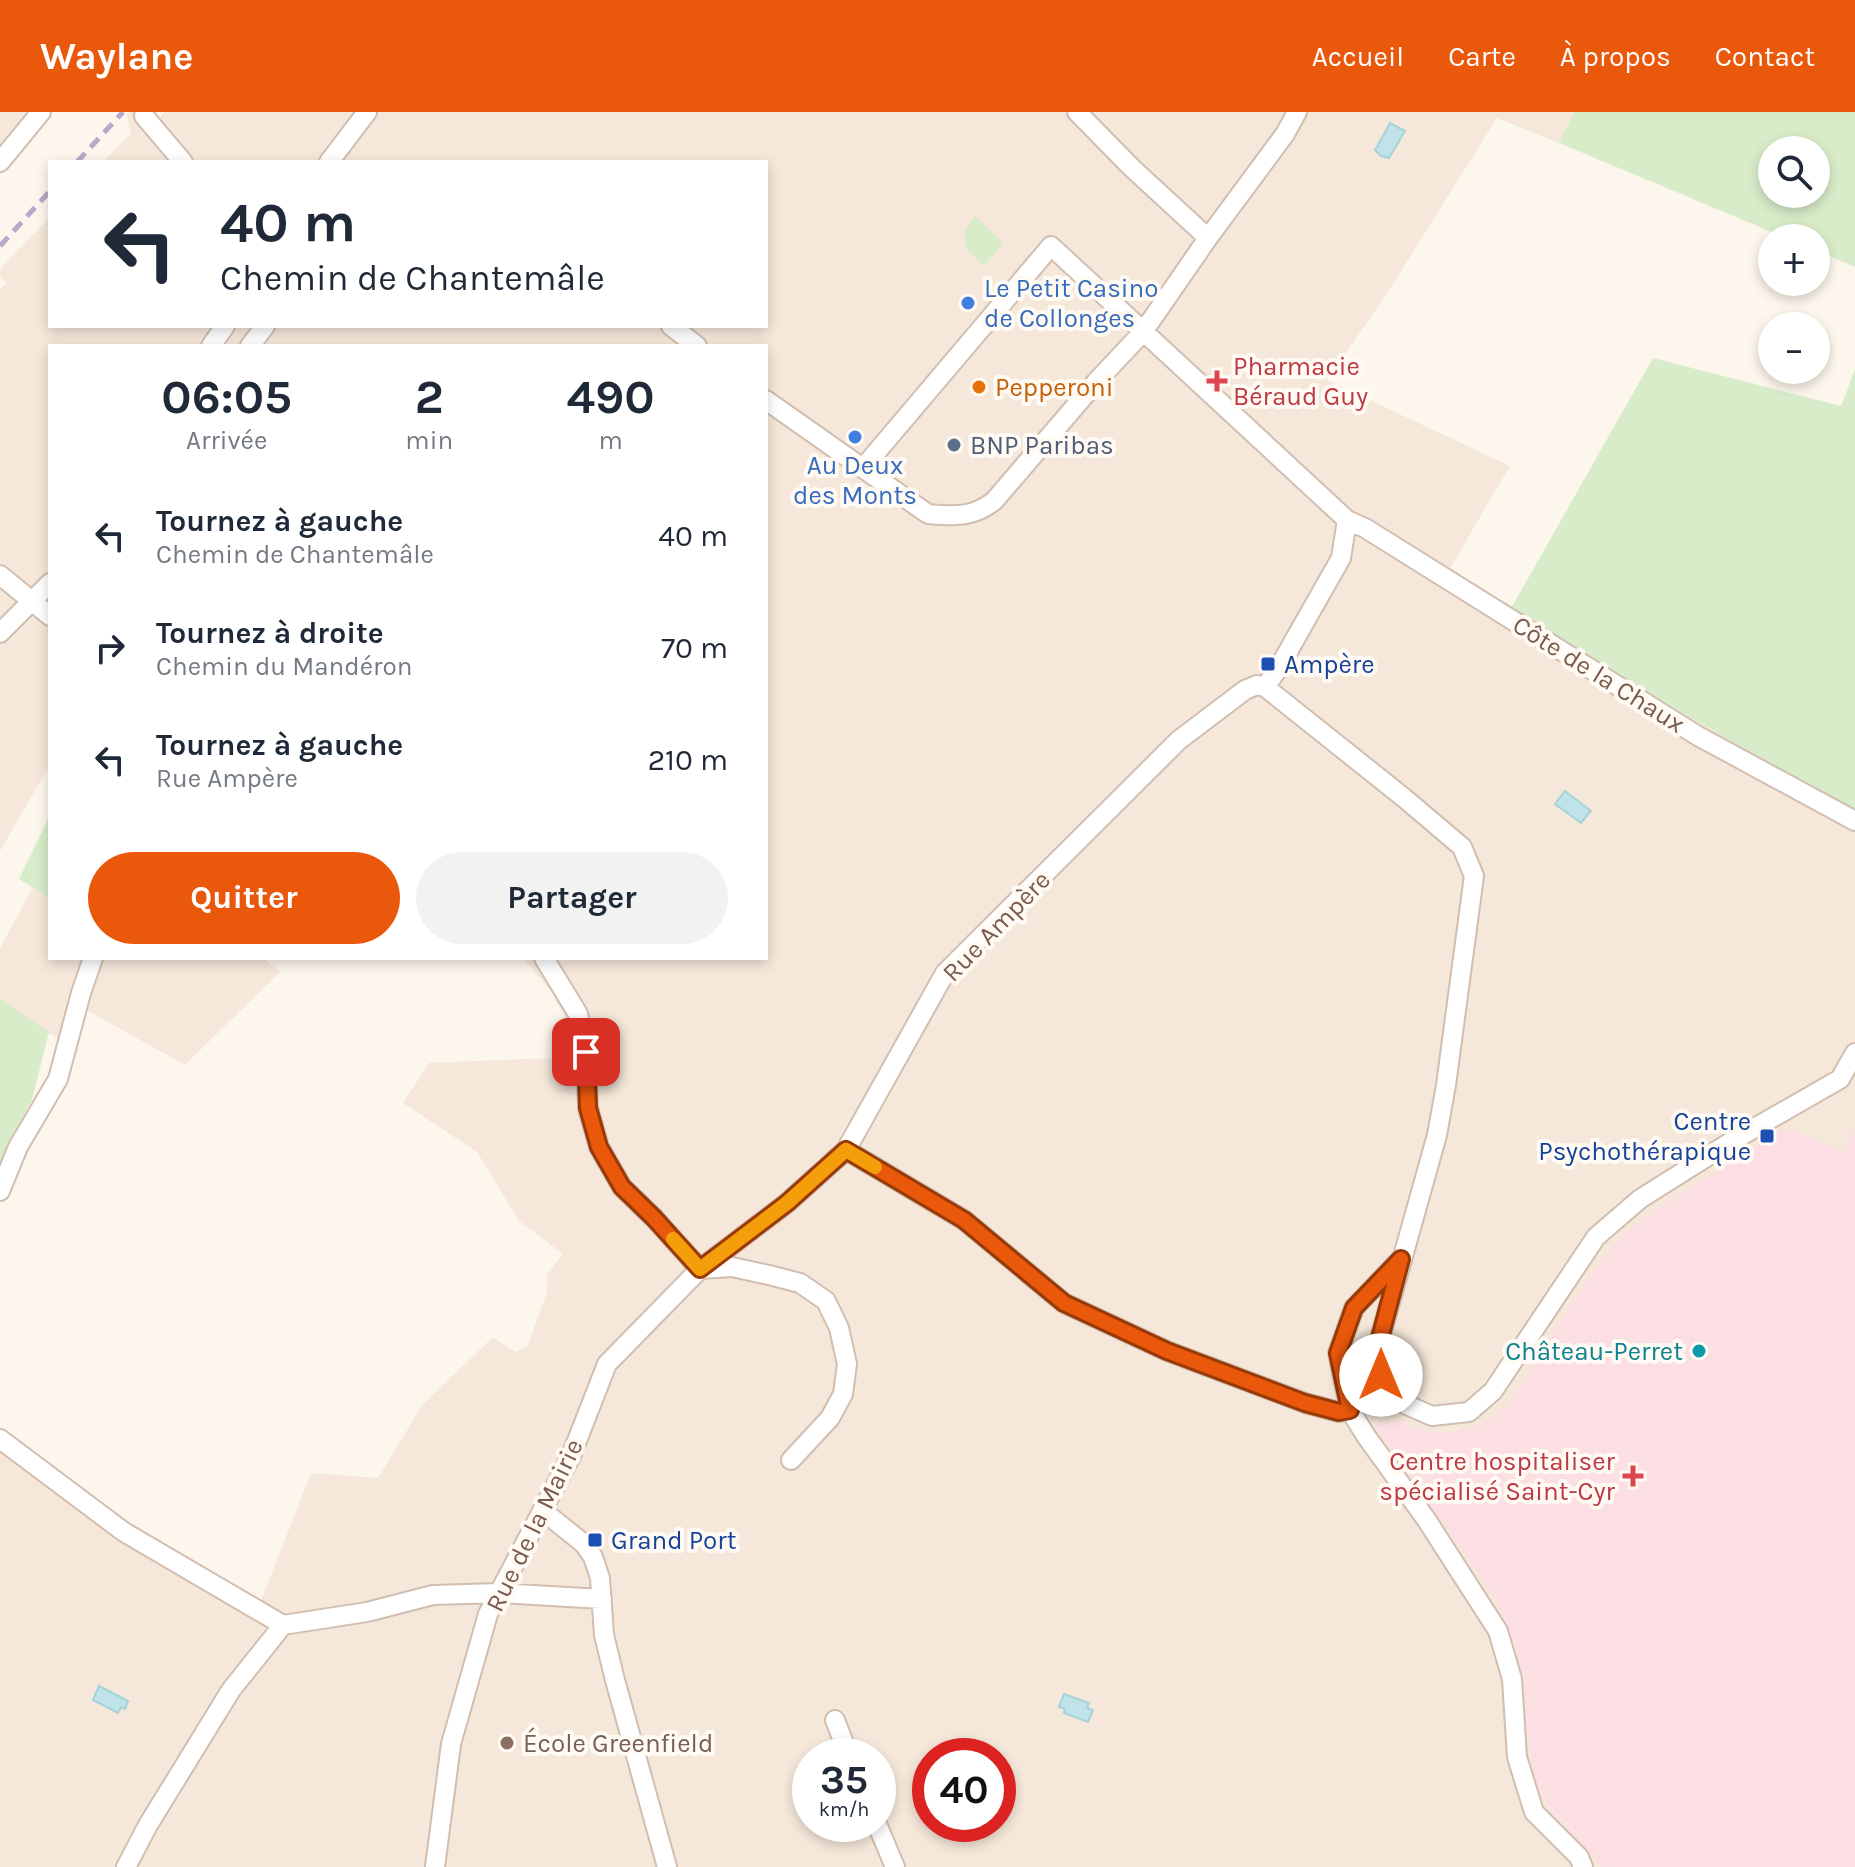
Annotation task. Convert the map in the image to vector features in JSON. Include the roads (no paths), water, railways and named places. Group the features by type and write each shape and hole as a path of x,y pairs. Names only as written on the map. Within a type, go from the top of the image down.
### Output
{"street":[{"path":"0,162 41,112"},
{"path":"331,160 367,112"},
{"path":"1077,112 1208,238"},
{"path":"768,401 928,514 949,516 979,512 994,501 1143,332 1285,134 1297,112"},
{"path":"144,116 181,160"},
{"name":"Côte de la Chaux","path":"863,468 1051,246 1347,520 1365,528 1698,736 1855,821"},
{"path":"674,328 694,344"},
{"path":"1347,520 1341,558 1265,687 1462,847 1474,876 1437,1135 1379,1342 1381,1375 1398,1401 1432,1416 1469,1412 1493,1391 1596,1237 1640,1199 1732,1141 1840,1079 1855,1053"},
{"path":"0,575 48,614"},
{"path":"0,633 48,585"},
{"name":"Rue Ampère","path":"700,1269 787,1203 846,1150 945,973 1179,740 1245,690 1257,685 1265,687"},
{"path":"0,1191 18,1147 58,1079 92,960"},
{"path":"545,960 578,1014 586,1052 588,1108 599,1147 622,1187 700,1269 732,1267 800,1283 826,1301 839,1328 847,1364 843,1394 830,1418 791,1460"},
{"path":"846,1150 964,1220 1064,1303 1167,1351 1305,1403 1339,1412 1350,1410"},
{"path":"1401,1259 1354,1308 1338,1353 1350,1410 1426,1519 1498,1631 1512,1679 1517,1757 1534,1812 1579,1857 1583,1867"},
{"name":"Rue de la Mairie","path":"435,1867 451,1744 488,1614 571,1456 607,1364 700,1269"},
{"path":"0,1439 124,1532 283,1625 367,1612 433,1595 498,1593 602,1599"},
{"path":"543,1511 584,1544 593,1557 600,1578 604,1635 667,1867"},
{"path":"126,1867 148,1825 231,1690 283,1625"},
{"path":"835,1720 842,1738"},
{"path":"885,1842 895,1867"}],"water":[{"path":"1390,123 1405,131 1389,158 1375,150"},
{"path":"1565,791 1591,811 1581,823 1555,804"},
{"path":"99,1686 128,1701 125,1709 121,1707 118,1713 93,1700"},
{"path":"1064,1694 1089,1703 1087,1708 1093,1710 1088,1722 1064,1713 1065,1709 1059,1707"}],"railway":[{"path":"79,160 123,112"},
{"path":"0,246 48,193"}],"place":[{"name":"Le Petit Casino de Collonges","path":"968,303"},
{"name":"Pharmacie Béraud Guy","path":"1217,381"},
{"name":"Pepperoni","path":"979,387"},
{"name":"Au Deux des Monts","path":"855,437"},
{"name":"BNP Paribas","path":"954,445"},
{"name":"Ampère","path":"1268,664"},
{"name":"Centre Psychothérapique","path":"1767,1136"},
{"name":"Château-Perret","path":"1699,1351"},
{"name":"Centre hospitaliser spécialisé Saint-Cyr","path":"1633,1476"},
{"name":"Grand Port","path":"595,1540"},
{"name":"École Greenfield","path":"507,1743"}]}
